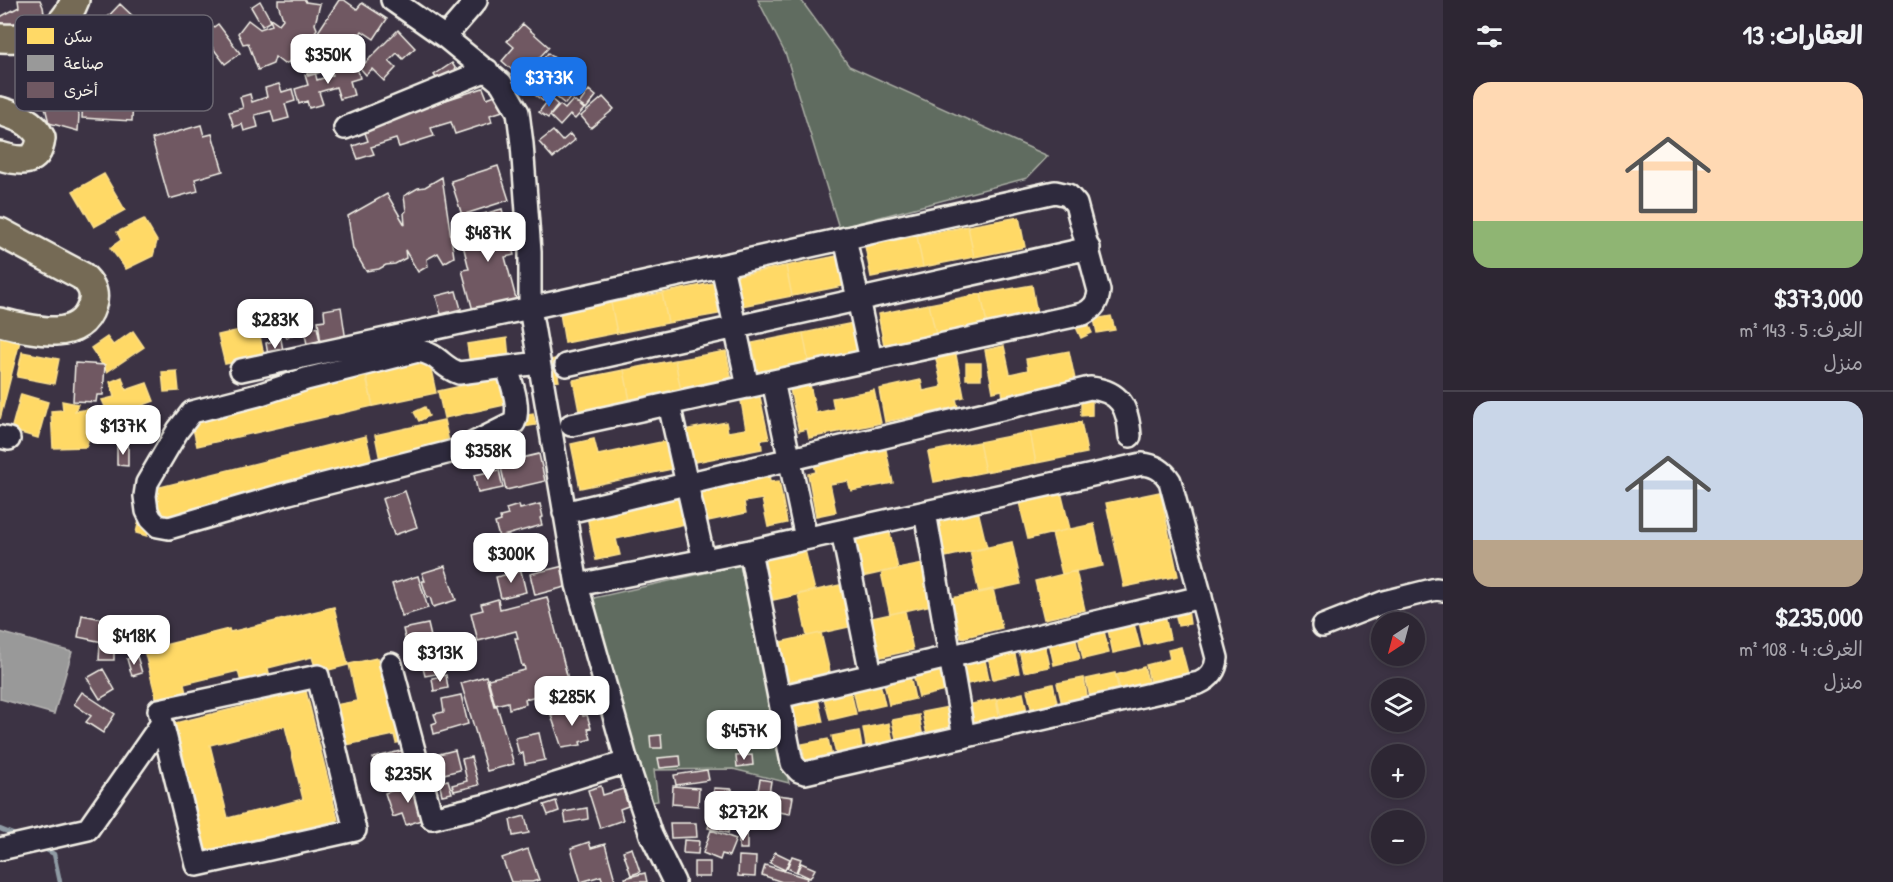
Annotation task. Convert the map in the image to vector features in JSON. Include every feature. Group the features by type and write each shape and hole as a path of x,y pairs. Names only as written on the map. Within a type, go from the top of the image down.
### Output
{"main road":[{"path":"67,15 75,0"},
{"path":"0,38 15,38"},
{"path":"0,111 22,118 38,132 41,138 38,150 30,159 18,161 0,156"},
{"path":"0,232 82,276 90,283 93,302 81,322 58,332 44,332 0,322"}],"street":[{"path":"392,0 487,70 501,83 518,112 530,252 530,308 577,585 627,762 651,835 674,882"},
{"path":"445,37 476,1"},
{"path":"345,128 487,70"},
{"path":"241,370 1055,192 1068,195 1076,204 1099,291 1096,303 1088,312 571,425"},
{"path":"845,238 871,360"},
{"path":"566,365 1089,248"},
{"path":"722,266 748,387"},
{"path":"507,368 516,405 516,420 462,449 289,493 170,528 158,526 147,511 145,496 147,483 178,430 192,412 418,351 430,353 451,370 459,373 539,363"},
{"path":"773,381 806,538"},
{"path":"564,513 1090,388 1105,391 1118,399 1129,418 1130,436"},
{"path":"669,404 704,560"},
{"path":"577,585 750,551 1142,464 1161,470 1170,481 1217,658 1214,671 1205,680 805,773 792,764 750,551"},
{"path":"924,512 964,737"},
{"path":"842,531 871,674"},
{"path":"1323,626 1384,603 1436,589 1443,590"},
{"path":"779,697 1201,597"},
{"path":"391,664 432,818 487,805 536,782 627,762"},
{"path":"0,849 88,829 162,723 159,710 318,676 356,830 197,865 162,723"}],"green space":[{"path":"758,0 801,0 849,66 1048,156 1027,178 839,228 786,55"},
{"path":"740,565 789,783 733,769 654,770 658,801 646,803 589,599"}],"building: سكن":[{"path":"104,174 125,210 94,227 73,191"},
{"path":"1019,217 1025,247 974,257 968,226"},
{"path":"144,219 157,241 153,256 126,269 110,248 121,240 117,232"},
{"path":"968,226 974,257 923,267 917,236"},
{"path":"917,236 923,267 871,277 865,246"},
{"path":"837,256 843,286 792,296 786,266"},
{"path":"786,266 792,296 741,306 735,276"},
{"path":"713,283 719,314 668,323 662,293"},
{"path":"1032,285 1037,315 987,325 981,294"},
{"path":"662,293 668,323 617,333 611,303"},
{"path":"981,294 987,325 936,335 929,304"},
{"path":"611,303 617,333 565,343 560,313"},
{"path":"929,304 936,335 884,345 878,314"},
{"path":"1111,316 1115,330 1097,333 1094,319"},
{"path":"1087,322 1092,333 1081,338 1076,327"},
{"path":"854,323 860,354 809,364 803,333"},
{"path":"258,326 264,356 225,364 218,335"},
{"path":"133,331 144,347 107,372 91,348 107,337 113,345"},
{"path":"803,333 809,364 758,373 752,343"},
{"path":"0,336 20,341 0,419"},
{"path":"507,338 509,359 470,364 467,344"},
{"path":"1004,346 1010,374 1028,370 1026,359 1069,351 1076,384 1003,398 1002,390 993,392 985,350"},
{"path":"726,351 732,381 681,391 675,360"},
{"path":"22,352 59,359 54,384 17,377"},
{"path":"956,355 964,397 956,399 958,407 885,422 879,389 921,380 923,391 942,387 936,359"},
{"path":"555,359 559,381 551,382 547,361"},
{"path":"429,360 436,393 373,406 366,374"},
{"path":"675,360 681,391 630,401 624,370"},
{"path":"966,363 981,363 981,379 966,379"},
{"path":"624,370 630,401 579,411 573,380"},
{"path":"177,371 179,391 164,392 162,372"},
{"path":"365,374 373,406 197,446 190,415"},
{"path":"508,376 514,403 444,418 438,391"},
{"path":"122,377 126,390 147,383 154,401 138,407 135,416 113,424 102,400 114,397 110,382"},
{"path":"810,385 816,413 834,409 832,398 874,390 881,423 809,438 807,429 799,431 790,389"},
{"path":"21,394 48,402 38,438 11,430"},
{"path":"760,397 769,439 761,440 762,449 690,463 683,430 726,422 728,432 746,429 741,401"},
{"path":"1081,399 1092,399 1092,415 1081,416"},
{"path":"62,401 78,404 75,411 99,408 86,447 53,448 51,411 63,410"},
{"path":"425,407 429,416 419,421 414,412"},
{"path":"533,413 536,425 524,427 522,415"},
{"path":"444,420 451,450 381,465 375,435"},
{"path":"1081,422 1087,453 1036,463 1030,432"},
{"path":"1030,432 1036,463 985,472 979,442"},
{"path":"366,436 373,466 155,521 148,490"},
{"path":"594,439 598,455 671,440 677,468 580,488 571,444"},
{"path":"979,442 985,472 934,482 928,452"},
{"path":"886,450 893,483 851,491 848,481 830,484 836,512 816,516 808,474 816,472 814,464"},
{"path":"769,474 770,482 779,481 787,523 768,527 762,499 744,502 746,513 703,522 696,489"},
{"path":"1060,488 1070,529 1028,539 1018,498"},
{"path":"1160,492 1178,576 1124,587 1106,503"},
{"path":"684,495 690,523 616,539 620,555 596,560 587,516"},
{"path":"977,506 987,548 945,557 936,516"},
{"path":"139,520 151,523 147,536 136,533"},
{"path":"1094,524 1103,566 1062,574 1052,533"},
{"path":"889,528 898,569 857,578 847,537"},
{"path":"1012,542 1021,584 979,593 970,551"},
{"path":"805,550 815,591 773,600 764,559"},
{"path":"923,564 932,605 890,614 881,572"},
{"path":"1076,571 1085,610 1044,619 1035,581"},
{"path":"840,585 849,627 807,636 798,594"},
{"path":"993,589 1002,628 961,638 952,598"},
{"path":"334,607 348,665 317,673 312,657 268,668 271,682 243,689 238,671 184,684 187,698 158,705 144,650"},
{"path":"1188,610 1190,624 1178,626 1175,612"},
{"path":"905,611 913,650 872,659 863,620"},
{"path":"1165,616 1170,639 1144,645 1139,622"},
{"path":"1134,624 1140,647 1113,653 1108,630"},
{"path":"1104,631 1109,653 1083,659 1078,636"},
{"path":"821,633 830,672 789,681 780,642"},
{"path":"1075,636 1080,659 1054,665 1049,642"},
{"path":"1045,644 1050,667 1024,672 1019,650"},
{"path":"1181,647 1190,681 1152,690 1146,665 1170,659 1168,650"},
{"path":"1014,650 1019,673 993,679 988,656"},
{"path":"984,656 989,679 963,685 958,662"},
{"path":"377,658 381,676 384,676 406,741 396,743 394,735 342,746 329,706 357,701 349,664"},
{"path":"1144,667 1151,691 1123,699 1116,675"},
{"path":"940,668 945,691 919,697 913,674"},
{"path":"1115,673 1120,696 1091,702 1086,679"},
{"path":"910,676 915,699 889,705 884,682"},
{"path":"1084,678 1088,701 1062,705 1057,683"},
{"path":"880,683 885,705 858,711 853,689"},
{"path":"1053,684 1058,707 1032,712 1027,690"},
{"path":"306,691 338,820 207,853 175,723","holes":["285,726 303,799 228,818 210,745"]},
{"path":"851,692 856,714 830,720 824,698"},
{"path":"1023,693 1028,716 1002,722 997,699"},
{"path":"818,699 823,722 797,727 792,705"},
{"path":"996,699 1000,722 972,728 967,705"},
{"path":"948,707 953,730 927,735 922,712"},
{"path":"919,715 923,738 897,743 892,720"},
{"path":"889,723 894,746 867,751 863,728"},
{"path":"859,731 863,754 837,759 832,736"},
{"path":"828,739 833,762 806,767 802,744"}],"building: صناعة":[{"path":"0,632 72,652 54,714 0,699"}],"building: أخرى":[{"path":"18,0 40,0 44,15 15,15 15,28 0,27 0,17 19,7"},
{"path":"278,0 305,0 320,4 315,24 317,29 297,59 284,64 275,57 273,64 258,70 248,43 243,44 238,33 248,20 260,29 272,25 269,17 279,24 283,19"},
{"path":"339,0 344,0 357,9 362,3 387,19 374,39 362,31 352,46 343,40 335,52 314,38"},
{"path":"260,1 271,21 262,26 251,7"},
{"path":"120,4 132,15 110,15"},
{"path":"218,24 240,53 225,64 213,48 213,28"},
{"path":"523,24 549,47 521,78 502,61 514,47 507,41"},
{"path":"398,30 415,48 403,59 397,53 389,61 396,68 384,81 372,69 366,75 360,68"},
{"path":"548,53 566,67 563,71 567,74 560,82 574,93 565,104 550,92 543,101 522,85"},
{"path":"320,54 325,71 308,76 303,59"},
{"path":"344,61 347,70 357,67 360,78 350,81 354,95 340,99 336,87 319,92 323,104 309,108 307,101 299,104 295,89 308,85 305,75 315,72 317,80 333,75 330,66"},
{"path":"452,63 459,74 442,86 434,75"},
{"path":"279,84 282,92 292,89 295,101 285,104 289,118 274,122 271,111 255,115 258,127 244,131 242,124 234,127 229,112 243,108 240,97 250,94 252,102 267,97 265,88"},
{"path":"483,88 487,98 498,94 503,111 490,115 492,122 455,134 451,122 431,128 434,136 399,147 396,139 371,147 374,154 358,159 353,146 368,141 363,127"},
{"path":"589,90 596,96 586,109 579,104"},
{"path":"603,97 614,109 591,128 581,116"},
{"path":"550,98 558,105 548,118 539,112"},
{"path":"573,100 584,109 575,119 570,115 560,126 550,116 560,105 565,109"},
{"path":"46,111 78,111 78,131 49,123"},
{"path":"82,111 132,111 132,121 82,118"},
{"path":"201,125 204,136 212,134 223,171 195,179 198,191 169,199 152,139"},
{"path":"553,131 562,141 570,134 575,140 553,158 539,142"},
{"path":"498,166 509,200 462,215 451,181"},
{"path":"442,177 454,257 444,263 438,253 427,259 428,266 418,272 405,250 406,258 395,264 366,271 353,249 348,216 387,194 405,225 404,196"},
{"path":"502,209 514,255 505,257 518,306 475,318 462,270 469,269 457,221"},
{"path":"456,291 461,309 441,314 436,296"},
{"path":"341,307 346,341 321,344 318,321 325,320 324,310"},
{"path":"283,316 294,334 287,338 283,332 272,338 265,326"},
{"path":"317,327 320,341 307,344 304,330"},
{"path":"281,339 284,357 269,361 266,343"},
{"path":"75,363 105,365 103,395 97,395 96,402 73,401"},
{"path":"117,446 128,446 128,466 117,465"},
{"path":"539,454 545,481 506,490 500,463"},
{"path":"499,470 503,488 478,493 474,475"},
{"path":"405,491 417,527 394,535 382,499"},
{"path":"540,504 542,525 499,537 495,523 501,521 500,517 508,515 506,509 519,505 520,509"},
{"path":"509,536 511,541 494,545 493,539"},
{"path":"521,541 523,553 496,558 494,547"},
{"path":"445,566 456,600 433,607 430,597 427,597 422,573"},
{"path":"564,566 569,586 535,595 530,574"},
{"path":"521,571 526,592 501,598 496,577"},
{"path":"418,576 428,608 402,616 392,584"},
{"path":"547,597 570,687 525,699 526,704 509,709 508,702 495,705 488,679 525,670 515,638 518,638 516,631 478,641 471,613 483,610 481,604 498,599 500,609"},
{"path":"82,615 108,620 103,642 78,637"},
{"path":"428,624 432,641 421,643 422,649 408,651 403,629"},
{"path":"100,644 114,644 114,660 99,660"},
{"path":"137,656 142,673 132,676 127,659"},
{"path":"439,656 442,673 425,676 421,660"},
{"path":"103,669 115,690 100,699 87,678"},
{"path":"446,675 448,688 434,691 432,678"},
{"path":"486,676 514,764 487,771 461,683"},
{"path":"82,692 115,714 103,733 86,722 91,716 74,704"},
{"path":"461,695 468,724 434,734 432,724 437,722 434,714 444,712 442,699"},
{"path":"580,707 583,716 587,715 591,728 588,729 591,739 580,742 581,745 562,748 551,715"},
{"path":"539,733 545,760 525,764 523,753 519,754 515,738"},
{"path":"661,735 662,748 651,748 650,736"},
{"path":"408,749 415,777 381,786 373,758"},
{"path":"455,750 460,770 436,776 431,756"},
{"path":"752,755 753,765 737,767 736,756"},
{"path":"680,756 681,766 660,768 658,758"},
{"path":"471,757 479,785 454,791 452,785 467,781 462,759"},
{"path":"707,770 709,780 676,785 674,775"},
{"path":"760,779 771,781 769,794 793,797 790,814 755,808"},
{"path":"448,780 452,793 442,795 439,782"},
{"path":"417,782 430,817 406,825 402,814 393,817 385,793"},
{"path":"601,786 603,795 623,789 628,806 620,809 623,820 600,828 588,790"},
{"path":"673,786 699,788 698,806 672,804"},
{"path":"714,788 732,789 732,798 714,797"},
{"path":"556,801 559,811 548,815 544,805"},
{"path":"587,808 588,819 566,823 564,812"},
{"path":"713,812 732,817 728,833 708,828"},
{"path":"525,816 529,833 513,836 510,820"},
{"path":"670,823 696,823 697,837 671,838"},
{"path":"711,830 736,839 729,856 722,854 720,860 703,853"},
{"path":"739,835 747,835 747,849 739,849"},
{"path":"684,840 699,841 698,854 683,853"},
{"path":"589,842 591,848 605,844 615,880 603,882 601,876 581,882 571,848"},
{"path":"632,848 640,872 631,875 623,851"},
{"path":"528,849 539,880 511,882 502,858"},
{"path":"775,852 790,859 785,870 770,863"},
{"path":"739,856 756,857 755,877 738,876"},
{"path":"792,856 801,859 796,872 787,868"},
{"path":"694,862 710,862 710,877 694,877"},
{"path":"801,863 815,869 810,878 797,872"},
{"path":"765,865 807,878 806,882 782,882 762,875"},
{"path":"645,873 647,882 626,882 625,878"}],"waterway":[{"path":"0,829 20,837"},
{"path":"41,847 54,854 60,882"}]}
